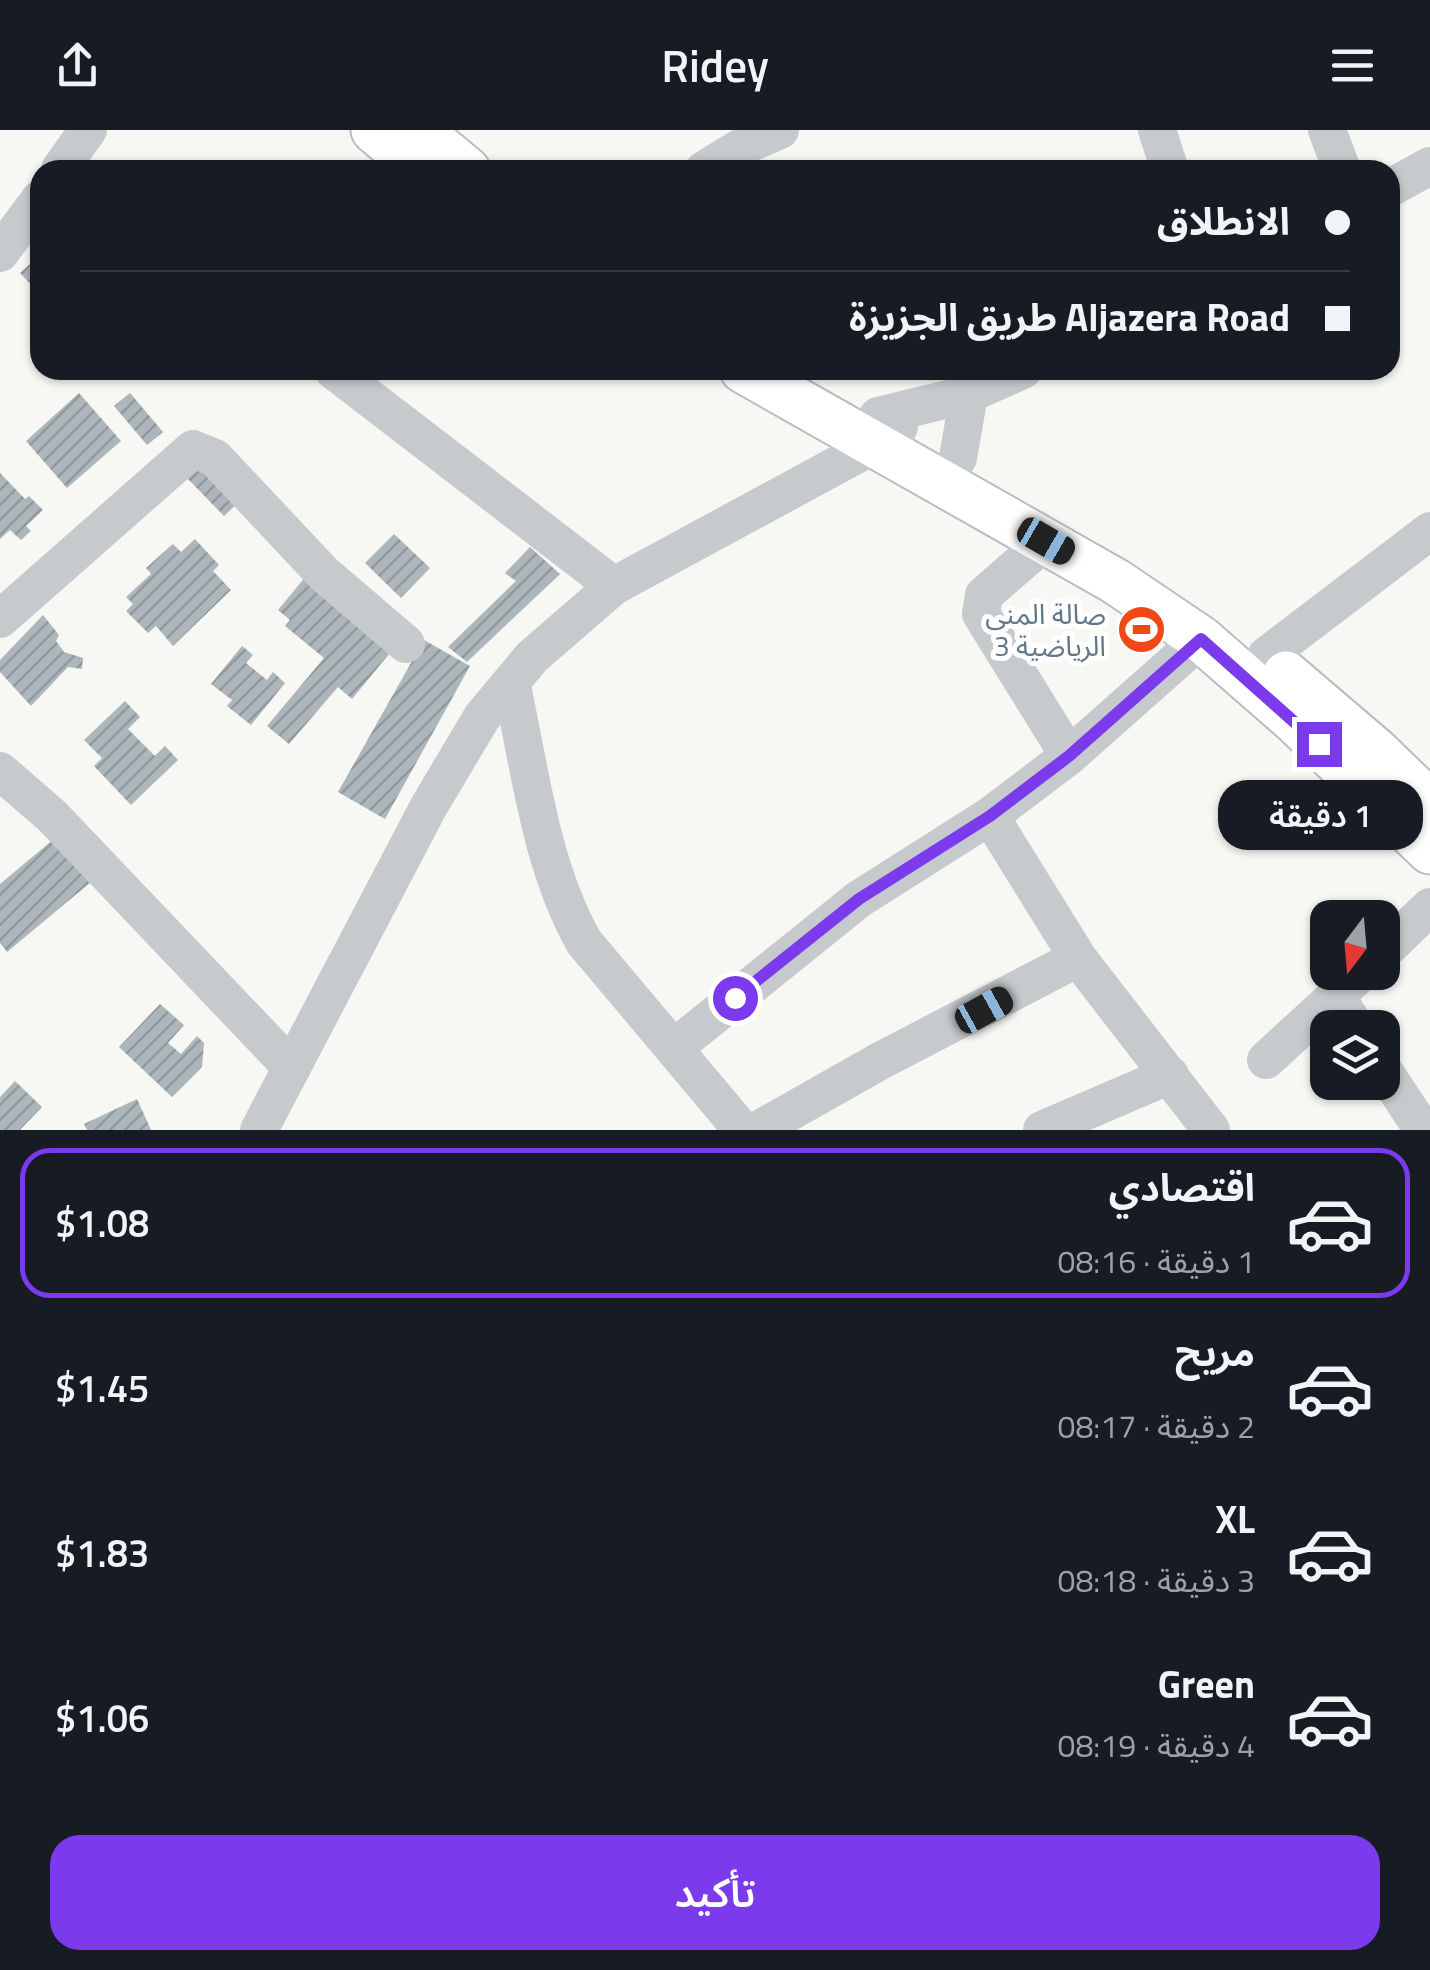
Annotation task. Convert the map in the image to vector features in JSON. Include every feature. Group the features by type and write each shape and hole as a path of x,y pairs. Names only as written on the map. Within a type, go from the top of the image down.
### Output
{"main road":[{"path":"374,130 409,160"},
{"path":"419,130 454,160"},
{"path":"766,380 958,458 1116,549 1266,656 1430,803"},
{"path":"812,380 1046,541 1201,639 1295,720 1430,851"}],"street":[{"path":"68,160 88,130"},
{"path":"720,160 780,130"},
{"path":"1158,130 1167,160"},
{"path":"1327,130 1338,160"},
{"path":"1400,182 1430,166"},
{"path":"0,253 30,212"},
{"path":"346,380 614,586"},
{"path":"268,1125 292,1068 429,806 482,717 532,657 614,586 884,429 1000,380"},
{"path":"958,458 969,394"},
{"path":"0,619 193,449 215,458 323,573 406,644"},
{"path":"1266,656 1430,531"},
{"path":"1046,541 984,595 982,614 1069,756"},
{"path":"675,1046 859,899 990,816 1069,756 1201,639"},
{"path":"511,682 565,908 584,942 742,1130"},
{"path":"0,771 52,816 292,1068"},
{"path":"990,816 1078,958 1212,1130"},
{"path":"1400,936 1430,907"},
{"path":"758,1130 880,1061 1078,958"},
{"path":"1266,1060 1352,999"},
{"path":"1042,1130 1170,1074"},
{"path":"1400,1095 1423,1130"}],"building":[{"path":"30,264 30,284 20,273"},
{"path":"79,393 121,441 67,488 26,441"},
{"path":"130,393 163,432 147,445 114,406"},
{"path":"202,462 240,501 224,516 186,477"},
{"path":"0,473 25,499 29,496 43,510 26,526 31,531 21,540 10,530 0,539"},
{"path":"394,534 430,568 401,598 365,563"},
{"path":"195,539 219,565 213,571 231,590 173,646 156,626 148,633 126,611 133,604 126,597 151,574 146,568 173,544 181,552"},
{"path":"530,547 560,574 467,662 448,647 516,581 505,573"},
{"path":"307,575 394,648 352,699 338,687 289,744 267,726 324,658 285,626 290,620 278,610"},
{"path":"43,615 59,635 56,641 64,652 83,658 82,669 68,667 31,706 0,672 0,660"},
{"path":"424,640 470,666 385,819 338,792"},
{"path":"242,646 253,655 246,663 267,680 273,672 285,683 251,725 227,706 232,700 211,684"},
{"path":"125,701 140,717 128,729 155,756 165,746 178,760 131,805 94,766 102,758 84,740"},
{"path":"61,833 97,877 7,952 0,943 0,884"},
{"path":"160,1004 184,1025 168,1043 181,1054 197,1036 204,1043 202,1067 172,1097 119,1047"},
{"path":"15,1081 42,1107 20,1130 0,1130 0,1097"},
{"path":"137,1099 151,1130 87,1130 84,1124"}],"place":[{"name":"صالة المنى الرياضية 3","path":"1141,629"}],"route":[{"path":"735,998 859,899 990,816 1069,756 1201,639 1319,744"}]}
